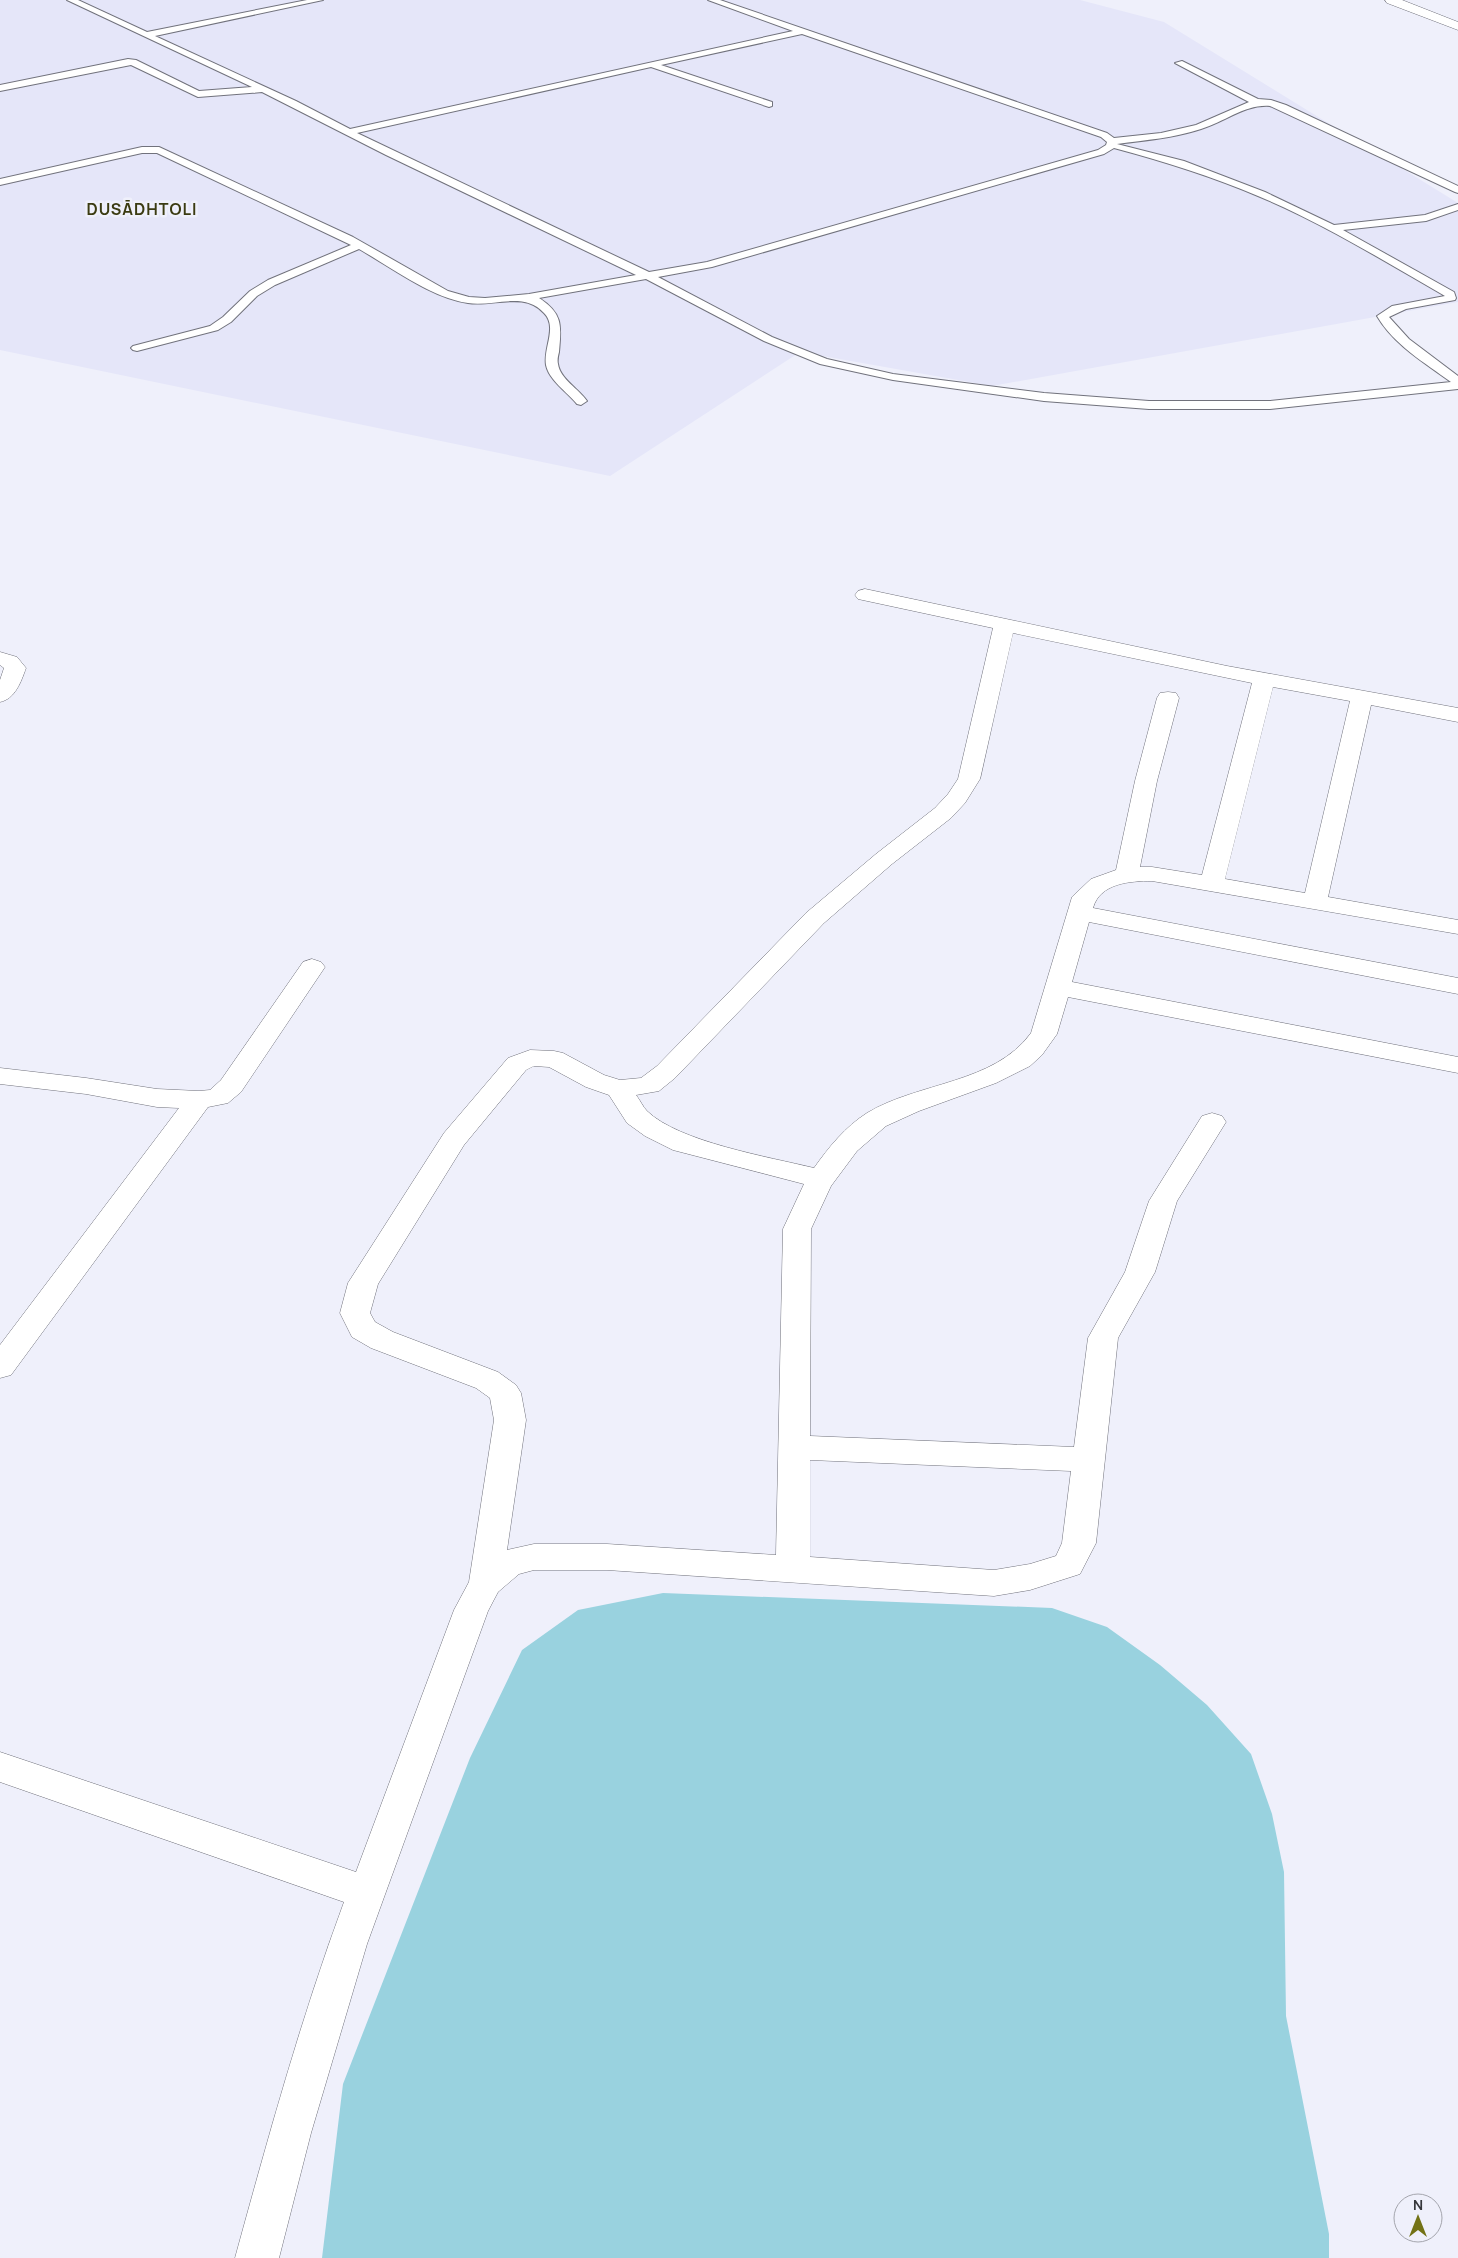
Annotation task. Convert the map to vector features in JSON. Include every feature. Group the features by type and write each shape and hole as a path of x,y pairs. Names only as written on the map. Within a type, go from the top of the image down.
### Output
{"street":[{"path":"1391,0 1455,23"},
{"path":"865,595 1264,679 1458,715"},
{"path":"257,2258 290,2133 348,1944 472,1610 486,1583 510,1420 505,1393 487,1380 382,1340 363,1329 355,1313 363,1283 454,1139 517,1064 530,1058 554,1060 595,1081 619,1088 649,1085 666,1072 816,918 884,859 943,813 957,798 969,779 1004,625"},
{"path":"0,658 10,661 15,668 9,684 0,696"},
{"path":"1212,884 1264,679"},
{"path":"1127,874 1146,781 1168,698"},
{"path":"1315,902 1362,698"},
{"path":"793,1569 796,1229 804,1205 833,1162 863,1129 870,1124 892,1111 1006,1068 1032,1050 1044,1034 1084,897 1095,886 1108,878 1127,874 1152,874 1458,927"},
{"path":"1079,913 1458,986"},
{"path":"0,1076 86,1086 157,1098 199,1100 218,1097 231,1086 312,966"},
{"path":"1057,987 1458,1065"},
{"path":"619,1088 637,1117 655,1130 683,1144 821,1179"},
{"path":"0,1367 199,1100"},
{"path":"486,1583 508,1563 534,1557 608,1557 994,1583 1030,1577 1068,1565 1079,1544 1103,1338 1140,1272 1163,1201 1186,1161 1212,1122"},
{"path":"794,1447 1088,1460"},
{"path":"0,1767 367,1892"}],"lane":[{"path":"71,0 264,89 650,277 768,339 824,362 893,377 1044,398 1149,405 1270,405 1458,383"},
{"path":"146,35 319,0"},
{"path":"712,0 1104,135 1112,143 1201,170 1262,194 1333,228 1451,295 1448,299 1400,307 1385,313 1383,316 1388,324 1404,340 1458,383"},
{"path":"349,132 803,31"},
{"path":"0,88 133,62 198,94 264,89"},
{"path":"1179,63 1256,102 1271,103 1283,107 1458,190"},
{"path":"652,65 769,104"},
{"path":"0,182 147,149 159,150 166,155 359,245 454,297 485,301 529,297 650,277 755,252 1102,152 1112,143 1161,136 1199,127 1256,102"},
{"path":"111,168 166,155"},
{"path":"7,169 20,177"},
{"path":"1333,228 1426,218 1458,207"},
{"path":"138,348 224,324 253,294 266,285 359,245"},
{"path":"529,297 544,306 555,318 557,326 552,365 555,372 581,401"}],"shaded area":[{"path":"0,0 1080,0 1164,22 1458,203 1458,302 992,386 800,352 610,476 0,350"}],"water":[{"path":"663,1593 1052,1608 1107,1627 1160,1665 1207,1705 1251,1754 1272,1814 1284,1872 1286,2016 1329,2234 1329,2258 322,2258 343,2084 470,1758 522,1650 578,1610"}],"district":[{"name":"DUSĀDHTOLI","path":"142,209"}]}
